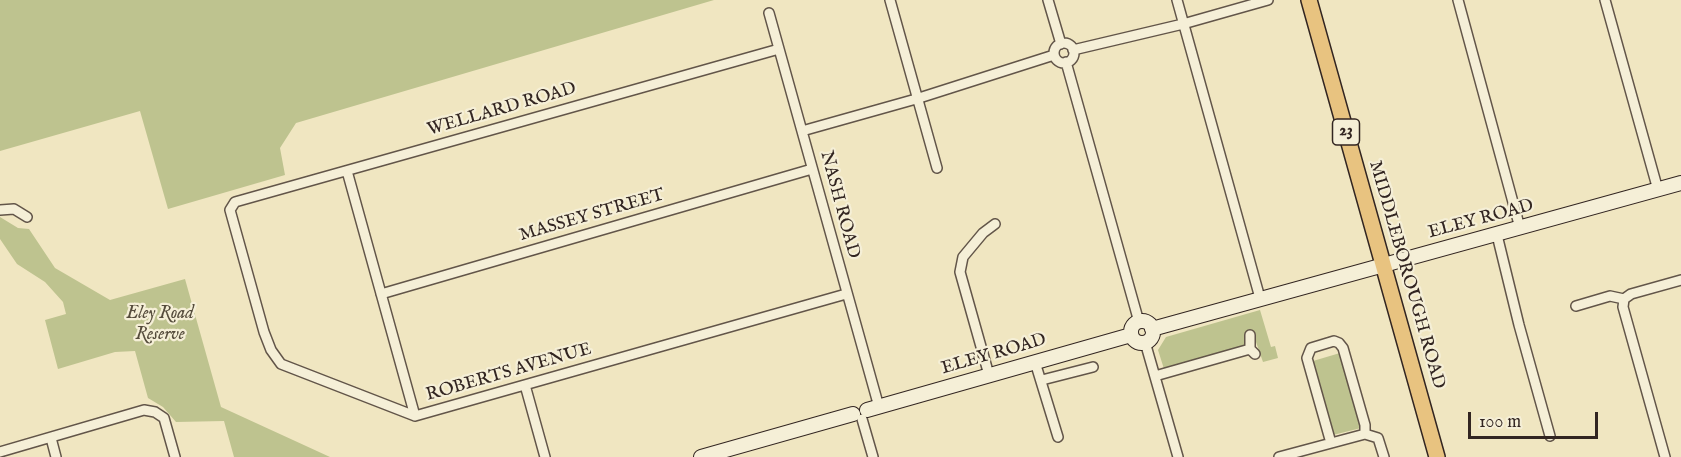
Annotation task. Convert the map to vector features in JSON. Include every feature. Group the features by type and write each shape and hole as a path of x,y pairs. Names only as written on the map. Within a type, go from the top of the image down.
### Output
{"main road":[{"name":"MIDDLEBOROUGH ROAD","path":"1309,0 1437,457"},
{"name":"ELEY ROAD","path":"1152,329 1681,183"},
{"path":"1139,322 1145,322 1152,329 1152,336 1145,342 1138,342 1131,335 1132,328 1139,322"},
{"name":"ELEY ROAD","path":"701,457 865,413 1131,335"}],"street":[{"path":"890,0 937,168"},
{"path":"1048,0 1061,44"},
{"path":"1177,0 1260,298"},
{"path":"1073,50 1184,24 1268,0"},
{"path":"1458,0 1520,228"},
{"path":"1605,0 1658,190"},
{"name":"NASH ROAD","path":"769,12 846,294 873,457"},
{"path":"1054,55 1057,46 1061,44 1068,45 1073,50"},
{"name":"WELLARD ROAD","path":"235,202 779,49"},
{"path":"1054,55 1059,62 1066,62 1071,59 1073,50"},
{"path":"802,131 916,99 1054,55"},
{"path":"1066,62 1139,322"},
{"name":"MASSEY STREET","path":"381,294 812,170"},
{"path":"347,171 415,416"},
{"name":"ROBERTS AVENUE","path":"235,202 230,210 264,332 271,350 281,364 415,416 846,294"},
{"path":"0,210 14,209 27,217"},
{"path":"989,375 960,272 963,257 983,232 996,224"},
{"path":"1497,235 1550,436"},
{"path":"1665,457 1623,308 1624,299 1630,294 1681,280"},
{"path":"1576,306 1610,296 1624,299"},
{"path":"1155,376 1253,352 1250,335"},
{"path":"1331,443 1307,358 1311,348 1334,341 1343,348 1365,425 1365,435"},
{"path":"1145,342 1178,457"},
{"path":"1035,362 1058,437"},
{"path":"1042,380 1093,367"},
{"path":"525,385 545,457"},
{"path":"0,452 144,410 155,412 164,418 175,457"},
{"path":"1279,457 1365,435 1378,438 1384,457"},
{"path":"51,438 56,457"}],"green space":[{"path":"0,0 714,0 296,123 280,148 285,175 168,209 140,111 0,151"},
{"name":"Eley Road Reserve","path":"0,217 18,228 29,229 55,268 110,300 185,279 221,407 330,457 234,457 224,421 176,422 163,407 148,398 135,351 115,352 58,369 45,320 66,314 63,302 45,282 17,264 0,239"},
{"path":"1260,310 1271,347 1275,346 1278,358 1263,362 1256,342 1164,369 1158,350 1166,337"},
{"path":"1340,353 1361,428 1333,435 1313,361"}]}
